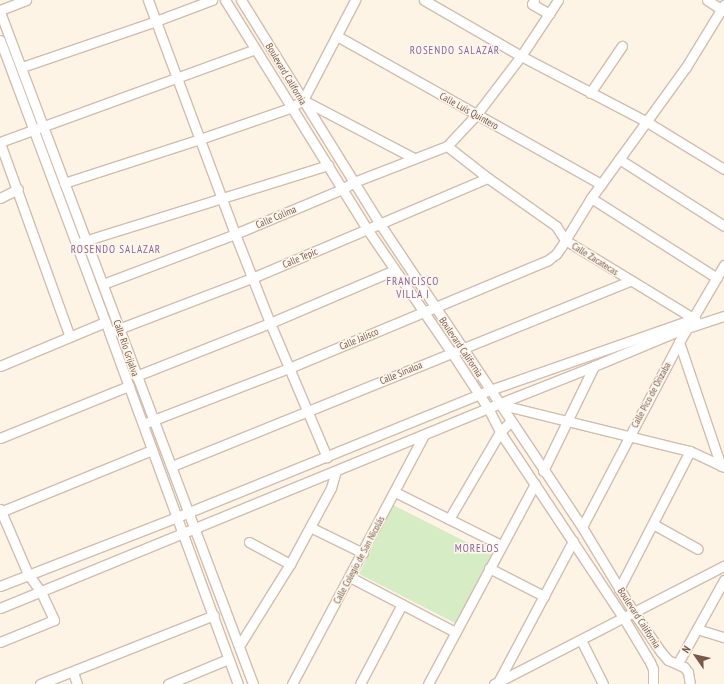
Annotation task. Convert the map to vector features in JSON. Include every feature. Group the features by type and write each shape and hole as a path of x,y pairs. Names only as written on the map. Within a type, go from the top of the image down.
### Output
{"street":[{"path":"0,11 26,0"},
{"path":"148,0 252,278 327,457"},
{"path":"22,67 156,22 212,0"},
{"path":"70,337 18,189 0,143 252,50 220,0"},
{"name":"Boulevard California","path":"225,0 252,50 288,109 394,270 479,394 500,432 623,618 653,669"},
{"name":"Boulevard California","path":"241,0 380,224 498,404 582,527 634,612 668,660"},
{"path":"64,183 288,109 302,100 338,36 355,0"},
{"path":"424,0 521,56 647,122 724,169"},
{"path":"534,0 532,4 549,14"},
{"path":"447,146 476,115 521,56 558,0"},
{"path":"707,0 723,8"},
{"name":"Calle Jalisco","path":"143,424 289,368 548,260 556,254 591,198 686,67 723,8"},
{"name":"Calle Río Grijalva","path":"0,11 22,67 38,128 76,244 214,615 228,660 238,684"},
{"name":"Calle Luis Quintero","path":"338,36 601,184"},
{"name":"Calle Río Grijalva","path":"0,40 38,128 64,183 103,284 136,376 155,420 253,684"},
{"path":"590,93 622,46"},
{"path":"302,100 414,158"},
{"name":"Calle Colima","path":"103,284 235,234 342,189 354,182 447,146"},
{"name":"Calle Zacatecas","path":"447,146 488,178 556,226 565,240 693,319 703,322"},
{"path":"620,159 724,226"},
{"path":"76,244 222,200 325,166"},
{"name":"Calle Tepic","path":"109,332 252,278 488,178"},
{"path":"0,198 18,189"},
{"path":"591,198 717,278"},
{"name":"Calle Pico de Orizaba","path":"582,527 679,342 724,265"},
{"path":"136,376 270,323 394,270"},
{"name":"Calle Sinaloa","path":"172,466 630,281"},
{"path":"0,608 687,328 724,317"},
{"path":"0,586 327,457 479,394 693,319"},
{"path":"0,366 105,322"},
{"path":"679,342 723,467"},
{"path":"543,471 594,366"},
{"path":"0,438 129,386"},
{"path":"498,404 690,451 723,467"},
{"path":"449,519 500,432 510,422"},
{"name":"Calle Colegio de San Nicolás","path":"292,684 363,553 424,435"},
{"path":"0,642 54,620 41,592 28,574 0,510 152,450"},
{"path":"619,589 690,451"},
{"path":"239,646 290,564 331,488 336,471"},
{"path":"428,684 501,545 535,484"},
{"path":"395,492 501,545"},
{"path":"653,524 698,549"},
{"path":"310,527 363,553"},
{"path":"496,684 573,541"},
{"path":"248,542 290,564"},
{"path":"496,684 724,566"},
{"path":"489,568 544,596"},
{"path":"350,576 455,632"},
{"path":"678,663 723,583"},
{"path":"360,684 402,604"},
{"path":"40,684 214,615"},
{"path":"697,629 724,637"},
{"path":"581,640 604,684"},
{"path":"168,684 228,660"},
{"path":"653,684 653,669 659,663 668,660 678,663 688,672 690,684"},
{"path":"73,672 77,684"}],"green space":[{"path":"393,505 492,555 457,624 359,574"}],"district":[{"name":"ROSENDO SALAZAR","path":"455,50"},
{"name":"ROSENDO SALAZAR","path":"116,249"},
{"name":"FRANCISCO VILLA I","path":"413,288"},
{"name":"MORELOS","path":"477,548"}]}
